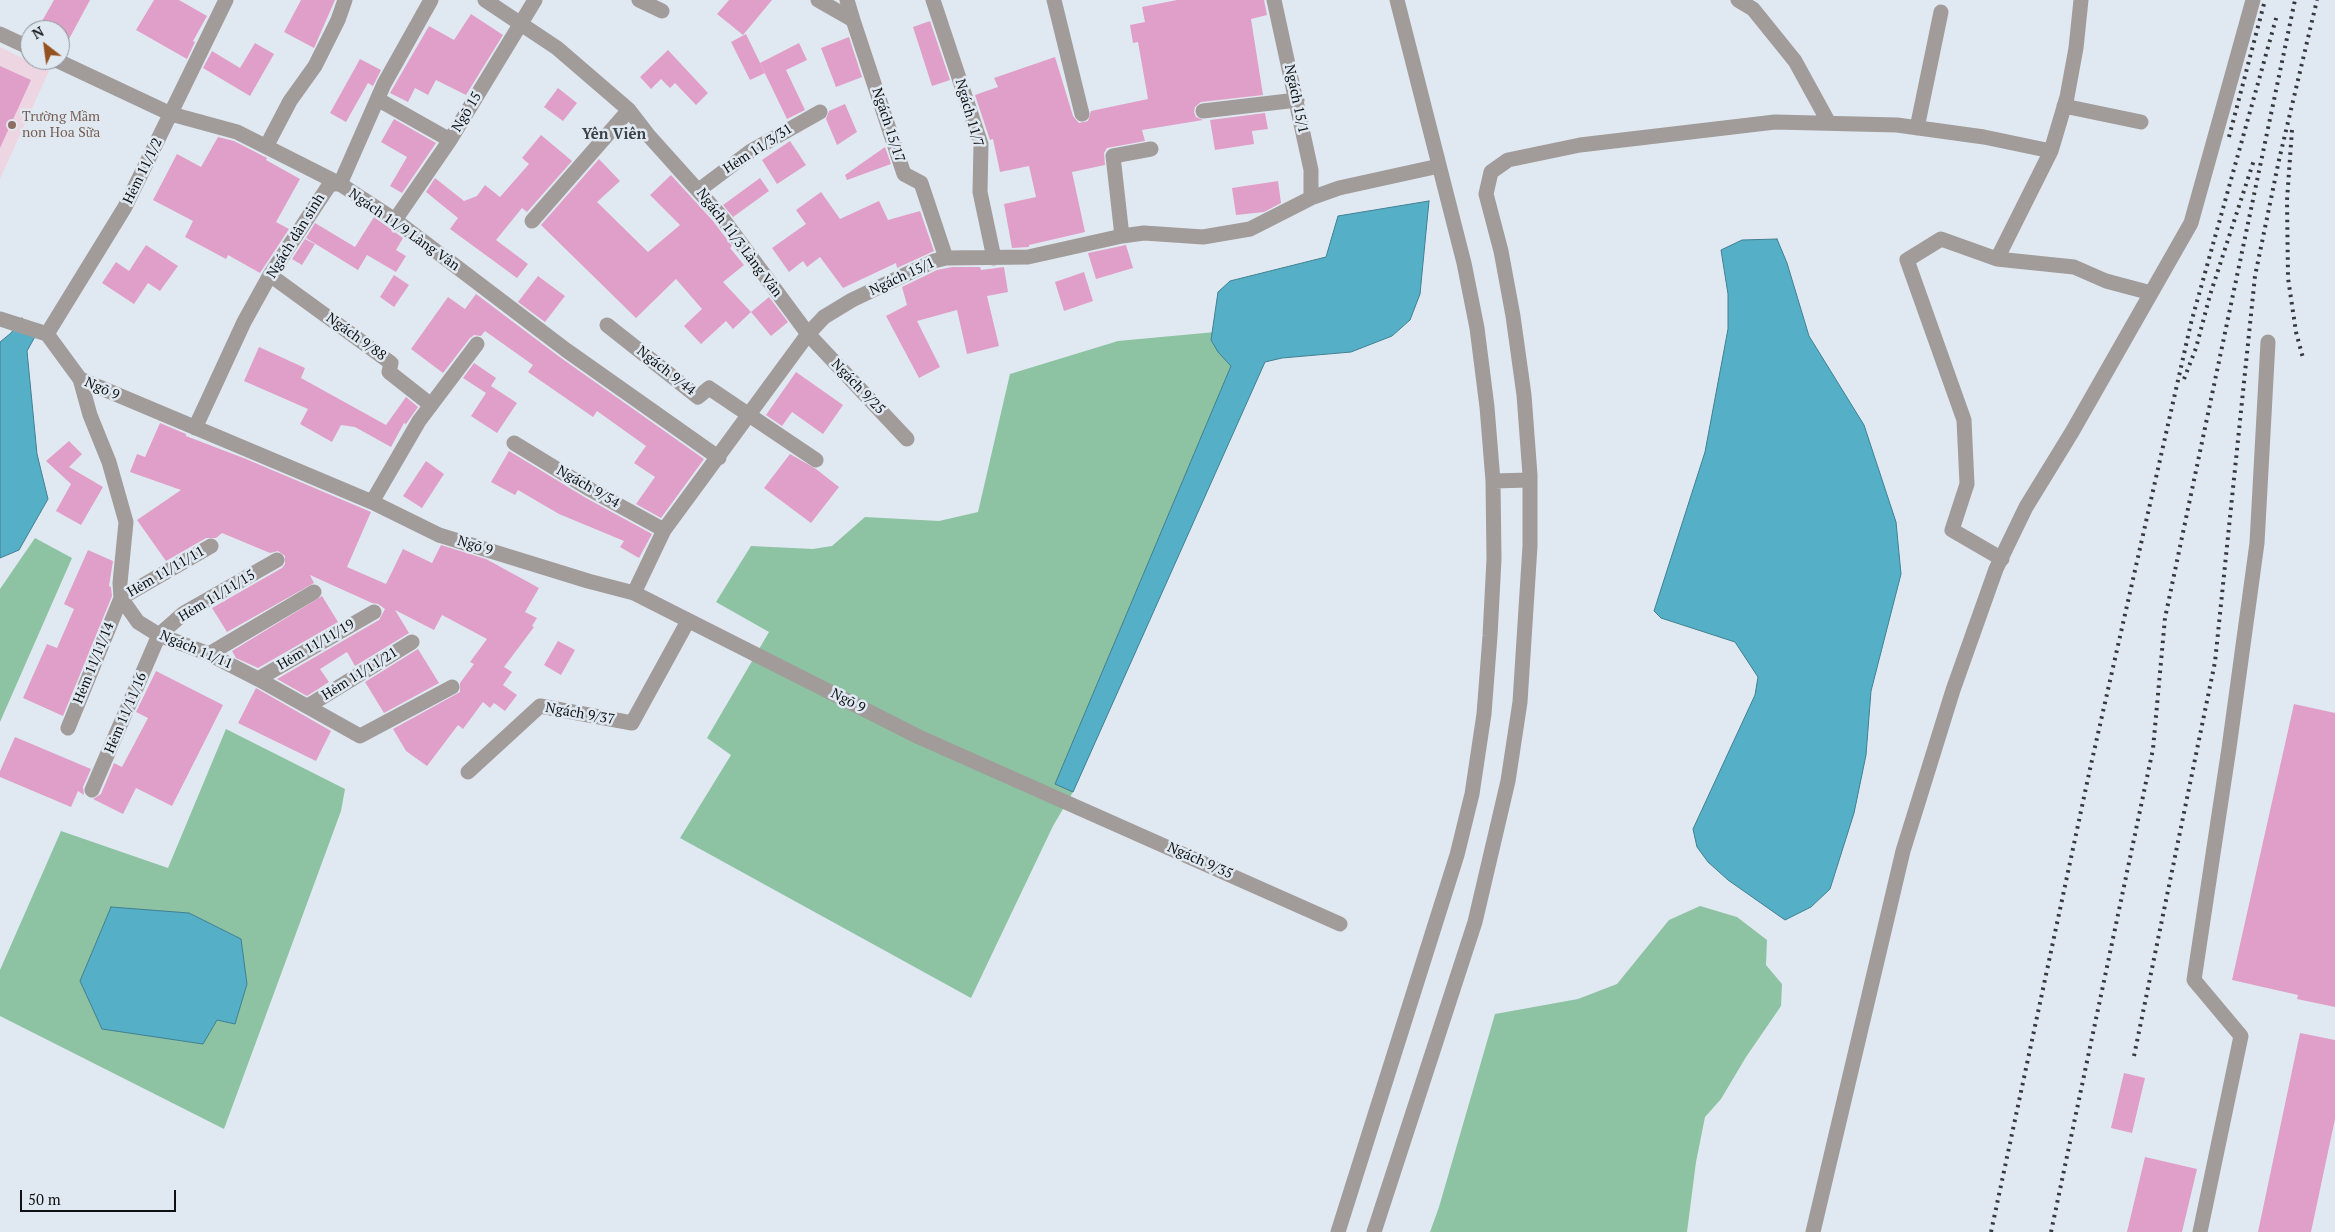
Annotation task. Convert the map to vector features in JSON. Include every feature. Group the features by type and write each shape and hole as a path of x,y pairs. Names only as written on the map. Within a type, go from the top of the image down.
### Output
{"street":[{"name":"Hẻm 11/1/2","path":"47,334 125,207 226,0"},
{"path":"267,145 290,101 315,66 338,20 345,0"},
{"name":"Ngách dân sinh","path":"196,428 244,322 270,275 330,184 340,184 379,100 384,84 431,0"},
{"name":"Ngách 11/3 Làng Vân","path":"485,0 521,22 595,78 629,110 649,136 699,190 808,334"},
{"name":"Ngõ 15","path":"395,220 450,140 535,0"},
{"path":"639,0 662,11"},
{"path":"818,0 853,20"},
{"path":"847,0 853,20"},
{"name":"Ngách 11/7","path":"933,0 981,144 980,192 994,258"},
{"path":"1054,0 1082,114"},
{"name":"Ngách 15/1","path":"1274,0 1311,170 1312,198"},
{"path":"1338,1232 1433,936 1457,855 1472,794 1484,714 1494,559 1493,481 1487,407 1476,328 1464,264 1397,0"},
{"path":"1738,0 1753,9 1795,61 1829,123"},
{"path":"1997,259 2051,151 2064,106 2076,48 2081,0"},
{"path":"1814,1232 1903,851 1953,690 1996,569 2026,508 2072,432 2191,223 2253,0"},
{"path":"1917,128 1941,12"},
{"name":"Ngách 15/17","path":"853,20 904,174 921,182 946,258"},
{"path":"0,34 20,43"},
{"name":"Ngách 11/9 Làng Vân","path":"70,67 170,114 237,132 267,145 340,184 395,220 566,350 719,458"},
{"path":"379,100 450,140"},
{"path":"1203,111 1297,100"},
{"path":"2064,106 2141,122"},
{"path":"532,221 629,110"},
{"name":"Hẻm 11/3/31","path":"699,190 751,151 820,112"},
{"path":"1374,1232 1475,922 1508,781 1520,702 1530,546 1529,480 1524,395 1513,316 1501,251 1486,194 1491,172 1508,160 1580,144 1775,122 1917,128 2051,151"},
{"path":"1122,236 1113,156 1151,149"},
{"name":"Ngách 15/1","path":"634,593 664,530 719,458 808,334 824,317 852,300 934,261 946,258 1028,257 1122,236 1144,234 1203,237 1250,229 1312,198 1339,188 1439,166"},
{"path":"2002,559 1952,530 1966,484 1964,420 1907,260 1941,239 1997,259 2074,267 2106,281 2151,293"},
{"name":"Ngách 9/88","path":"270,275 391,363 389,372 431,405"},
{"path":"0,319 47,334"},
{"name":"Ngách 9/44","path":"607,325 698,397 709,388 751,414"},
{"name":"Ngõ 9","path":"47,334 80,379 372,502 439,535 588,581 634,593 919,737 1060,799"},
{"name":"Ngách 9/25","path":"808,334 907,438"},
{"path":"2200,1232 2241,1036 2194,980 2230,748 2257,543 2268,342"},
{"path":"372,502 419,422 477,344"},
{"path":"80,379 90,415 109,462 126,522 120,583 121,598"},
{"path":"751,414 816,460"},
{"name":"Ngách 9/54","path":"514,443 591,490 664,530"},
{"path":"1493,481 1529,480"},
{"name":"Hẻm 11/11/11","path":"121,598 211,546"},
{"name":"Hẻm 11/11/15","path":"159,635 184,613 277,560"},
{"path":"209,654 314,592"},
{"name":"Ngách 11/11","path":"121,598 138,622 159,635 209,654 308,706 360,736 452,687"},
{"name":"Hẻm 11/11/14","path":"68,728 121,598"},
{"name":"Hẻm 11/11/19","path":"258,679 374,612"},
{"name":"Ngách 9/37","path":"468,772 540,706 632,723 688,621"},
{"name":"Hẻm 11/11/16","path":"92,790 159,635"},
{"name":"Hẻm 11/11/21","path":"308,706 412,642"},
{"name":"Ngách 9/35","path":"1060,799 1340,924"}],"shaded area":[{"name":"Trường Mầm non Hoa Sữa","path":"0,47 20,57 20,70 49,71 0,179"}],"green space":[{"path":"1280,326 1073,792 1053,826 971,998 680,838 731,755 707,738 769,632 716,602 751,546 813,549 832,546 865,517 939,521 978,512 1010,374 1118,341"},
{"path":"35,538 72,558 0,722 0,589"},
{"path":"226,729 345,789 341,811 224,1129 0,1016 0,970 61,831 168,868"},
{"path":"1700,906 1737,917 1767,940 1766,965 1782,984 1781,1006 1746,1057 1721,1099 1705,1117 1696,1162 1687,1232 1430,1232 1495,1014 1578,999 1617,984 1669,920"}],"water":[{"path":"1429,201 1420,294 1410,320 1392,336 1351,352 1282,358 1265,362 1073,792 1055,784 1231,366 1218,352 1211,340 1218,292 1230,281 1326,257 1338,216"},
{"path":"1777,239 1787,263 1809,336 1864,425 1896,522 1901,574 1871,691 1866,755 1854,813 1830,889 1811,907 1785,920 1728,880 1708,862 1697,847 1693,829 1755,695 1758,677 1735,642 1661,618 1654,611 1705,452 1728,329 1728,294 1721,250 1742,240"},
{"path":"22,318 37,333 27,351 37,454 48,499 19,550 0,558 0,342 11,333"},
{"path":"111,907 189,913 241,939 247,984 235,1024 217,1020 203,1044 102,1029 80,981"}],"building":[{"path":"54,0 90,0 70,37 70,20 43,20"},
{"path":"154,0 179,0 207,16 193,41 195,42 187,59 136,30"},
{"path":"301,0 335,0 314,48 284,32"},
{"path":"729,0 772,0 743,35 717,14"},
{"path":"1177,0 1264,0 1267,15 1251,19 1263,95 1201,102 1195,107 1194,112 1196,117 1203,120 1142,130 1145,141 1107,148 1104,153 1105,165 1072,172 1085,232 1029,245 1029,247 1012,248 1004,204 1036,197 1029,166 1000,172 993,139 990,140 975,95 998,87 994,78 1055,57 1073,116 1079,123 1088,121 1091,111 1148,99 1138,42 1133,43 1130,25 1145,22 1142,7"},
{"path":"471,14 503,35 466,95 436,80 428,95 415,88 408,102 390,93 429,26 454,40"},
{"path":"930,21 950,80 932,86 913,27"},
{"path":"746,34 765,73 750,80 731,42"},
{"path":"849,37 862,77 836,87 821,48"},
{"path":"255,43 274,54 250,96 203,68 212,51 240,68"},
{"path":"799,43 807,60 786,70 805,110 787,119 760,63"},
{"path":"668,50 708,93 696,105 675,83 670,88 661,79 651,89 640,77"},
{"path":"360,59 381,70 373,86 368,83 346,122 330,113"},
{"path":"0,66 31,80 0,148"},
{"path":"558,88 577,103 563,121 544,107"},
{"path":"845,104 857,132 837,145 826,119 829,111"},
{"path":"1265,113 1268,129 1252,131 1254,144 1215,150 1210,120"},
{"path":"394,119 436,143 402,193 390,186 407,157 381,142"},
{"path":"541,135 572,161 527,212 522,208 496,240 528,264 517,278 450,229 458,218 426,192 435,178 464,201 477,196 485,185 500,197 529,164 522,158"},
{"path":"218,137 234,141 267,158 266,160 300,179 276,222 289,229 260,273 228,255 226,259 185,237 193,221 153,200 177,154 201,167"},
{"path":"790,141 806,165 777,184 762,160"},
{"path":"885,147 891,164 847,180 845,175"},
{"path":"599,159 620,181 597,202 648,252 680,225 650,195 671,175 713,221 732,246 730,248 744,265 723,282 751,312 733,329 726,321 701,344 684,326 702,309 676,279 636,318 541,225"},
{"path":"760,178 769,191 733,217 723,205"},
{"path":"1278,181 1281,203 1264,212 1236,215 1232,188"},
{"path":"821,192 840,219 879,201 888,220 920,211 934,251 897,268 896,263 843,288 820,257 807,267 803,261 789,272 772,248 806,224 796,210"},
{"path":"374,217 403,238 396,250 406,256 396,272 367,255 358,270 306,238 315,223 355,247"},
{"path":"305,239 315,244 302,265 292,259"},
{"path":"146,245 178,266 160,291 148,283 134,304 102,283 116,262 129,271"},
{"path":"1126,245 1133,268 1096,279 1088,253"},
{"path":"952,267 980,267 981,270 1004,267 1008,292 987,296 999,346 967,354 957,310 917,321 940,367 919,378 886,316 907,305 902,287 937,270"},
{"path":"1084,272 1093,301 1064,311 1055,282"},
{"path":"394,275 409,285 394,307 380,297"},
{"path":"538,276 565,296 545,322 518,302"},
{"path":"476,294 561,358 704,459 661,518 636,504 655,477 634,463 646,446 597,411 593,417 528,372 533,365 485,331 481,336 474,335 470,338 443,373 411,349 448,297 465,309"},
{"path":"769,297 788,322 771,336 751,312"},
{"path":"259,347 305,368 301,378 386,425 406,397 418,407 406,424 404,423 391,447 355,427 341,425 332,442 300,424 308,409 244,381"},
{"path":"474,363 496,378 491,386 517,403 497,433 471,416 486,393 463,378"},
{"path":"796,372 843,405 823,434 792,412 782,426 766,415"},
{"path":"160,423 186,434 186,436 246,459 371,512 347,567 386,584 403,549 432,563 441,545 486,559 539,588 525,612 537,618 532,626 534,627 504,667 512,672 503,685 517,695 505,711 494,703 490,708 483,702 463,729 458,725 427,766 406,751 393,729 460,692 460,683 474,664 470,662 487,639 442,615 434,630 395,610 409,633 355,666 347,652 320,669 329,682 307,696 277,679 379,620 385,609 378,604 310,575 314,583 227,632 212,608 282,568 285,564 285,556 278,551 270,553 222,533 216,538 206,538 166,561 137,520 181,490 130,472 137,454 145,457"},
{"path":"69,441 82,454 69,467 103,487 81,525 56,511 71,484 46,461"},
{"path":"509,451 586,498 652,534 639,558 620,547 624,541 559,514 518,490 515,495 491,482"},
{"path":"790,454 816,469 839,487 811,523 764,488"},
{"path":"426,461 444,474 422,508 403,496"},
{"path":"88,550 113,561 109,586 111,587 112,596 63,716 23,698 47,644 57,648 74,609 64,604"},
{"path":"322,596 338,622 258,668 236,658 232,651"},
{"path":"558,641 575,650 561,675 544,665"},
{"path":"418,649 439,683 384,713 365,682"},
{"path":"156,671 223,705 172,806 136,788 123,814 93,799 101,794 114,763 122,767 148,718 136,712"},
{"path":"256,688 331,731 316,761 238,723"},
{"path":"2294,704 2335,713 2335,1007 2297,999 2298,995 2232,980"},
{"path":"15,737 91,769 83,787 84,795 78,791 71,807 0,777 0,771"},
{"path":"2300,1033 2335,1040 2335,1119 2311,1232 2258,1232"},
{"path":"2124,1073 2145,1078 2132,1133 2111,1128"},
{"path":"2145,1157 2197,1169 2182,1232 2127,1232"}],"railway":[{"path":"2229,137 2265,0"},
{"path":"2051,1232 2153,749 2165,618 2295,0"},
{"path":"2134,1056 2215,662 2255,276 2279,160 2317,0"},
{"path":"1991,1232 2090,769 2191,323 2277,15"},
{"path":"2292,130 2287,200 2288,278 2296,332 2303,358"},
{"path":"2184,379 2196,348 2210,295 2254,160"}],"place":[{"name":"Trường Mầm non Hoa Sữa","path":"12,125"}],"district":[{"name":"Yên Viên","path":"614,135"}]}
